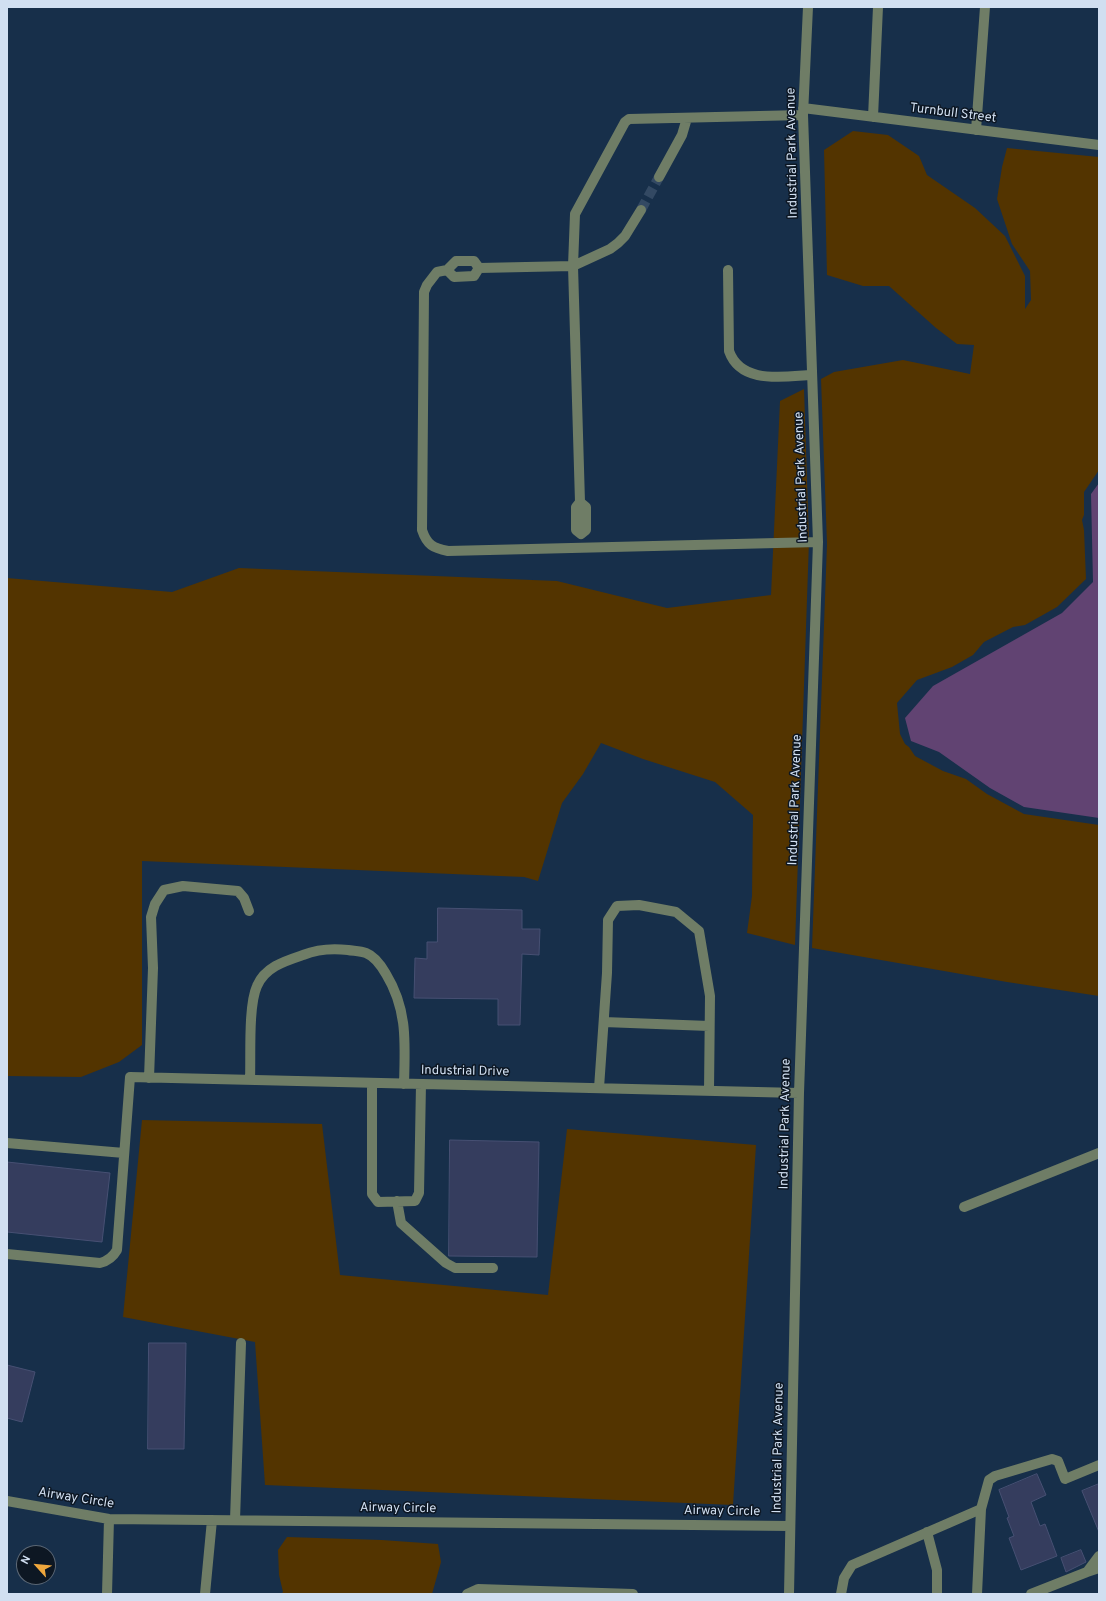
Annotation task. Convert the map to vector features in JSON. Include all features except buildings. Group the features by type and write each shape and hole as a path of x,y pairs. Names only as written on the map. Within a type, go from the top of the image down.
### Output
{"street":[{"name":"Industrial Park Avenue","path":"789,1594 799,1093 818,542 803,112 808,7"},
{"path":"872,117 878,7"},
{"path":"976,130 985,7"},
{"name":"Turnbull Street","path":"581,548 581,534 576,530 576,507 580,502 573,266 575,214 625,122 630,118 687,118 803,112 872,117 1099,145"},
{"path":"659,177 682,135 687,118"},
{"path":"479,268 573,266 610,249 618,243 625,236 641,210"},
{"path":"479,268 474,261 456,261 447,270 437,272 426,285 424,292 422,530 425,539 431,546 448,551 818,542"},
{"path":"447,270 454,277 474,276 479,268"},
{"path":"728,270 729,351 732,359 745,370 761,377 812,375"},
{"path":"149,1078 153,968 151,917 155,904 164,890 183,886 238,891 244,898 249,911"},
{"path":"599,1088 607,973 608,920 617,906 639,905 676,912 699,931 710,996 709,1091"},
{"path":"250,1080 252,1005 256,988 262,976 278,964 315,950 334,948 366,953 381,966 392,985 402,1010 405,1042 404,1084"},
{"path":"604,1022 709,1026"},
{"name":"Industrial Drive","path":"124,1153 130,1077 372,1084 799,1093"},
{"path":"372,1084 372,1194 378,1202 415,1201 419,1193 421,1084"},
{"path":"7,1143 124,1153 117,1250 110,1259 100,1263 7,1254"},
{"path":"964,1207 1099,1153"},
{"path":"397,1201 401,1223 409,1232 446,1263 455,1268 493,1268"},
{"path":"235,1520 241,1343"},
{"path":"977,1594 981,1509 989,1480 995,1476 1052,1459 1058,1461 1065,1479 1099,1465"},
{"name":"Airway Circle","path":"7,1501 109,1519 790,1526"},
{"path":"841,1594 844,1578 852,1565 981,1509"},
{"path":"107,1594 109,1519"},
{"path":"205,1594 212,1520"},
{"path":"927,1532 937,1570 937,1594"},
{"path":"1087,1572 1099,1556"},
{"path":"1031,1594 1099,1568"},
{"path":"467,1594 478,1589 633,1594"}],"shaded area":[{"path":"853,131 888,135 919,156 927,175 975,208 1005,236 1025,276 1025,309 1031,300 1030,271 1012,244 997,199 1002,167 1007,148 1099,157 1099,470 1084,492 1084,515 1082,520 1084,530 1086,579 1057,607 1025,625 1013,627 984,642 973,655 952,667 917,680 897,703 900,734 905,744 915,756 943,771 966,779 987,794 1024,814 1099,825 1099,996 1007,982 812,948 827,544 821,379 834,372 903,360 970,374 974,345 957,344 936,328 889,286 863,286 827,275 824,150"},
{"path":"804,389 809,541 795,945 747,933 752,896 753,815 715,782 643,759 601,743 583,774 562,803 538,881 524,877 142,861 142,1045 119,1062 81,1077 7,1076 7,578 172,592 239,568 557,581 667,608 771,595 780,401"},
{"path":"1099,483 1099,818 1024,807 990,788 939,752 911,741 905,718 933,686 1062,613 1093,582 1091,494"},
{"path":"142,1120 322,1124 340,1275 548,1295 567,1129 756,1145 733,1505 265,1485 255,1342 123,1317"},
{"path":"287,1537 382,1540 438,1544 441,1562 432,1594 281,1594 283,1592 279,1575 278,1550"}],"tunnel":[{"path":"641,210 659,177"}]}
